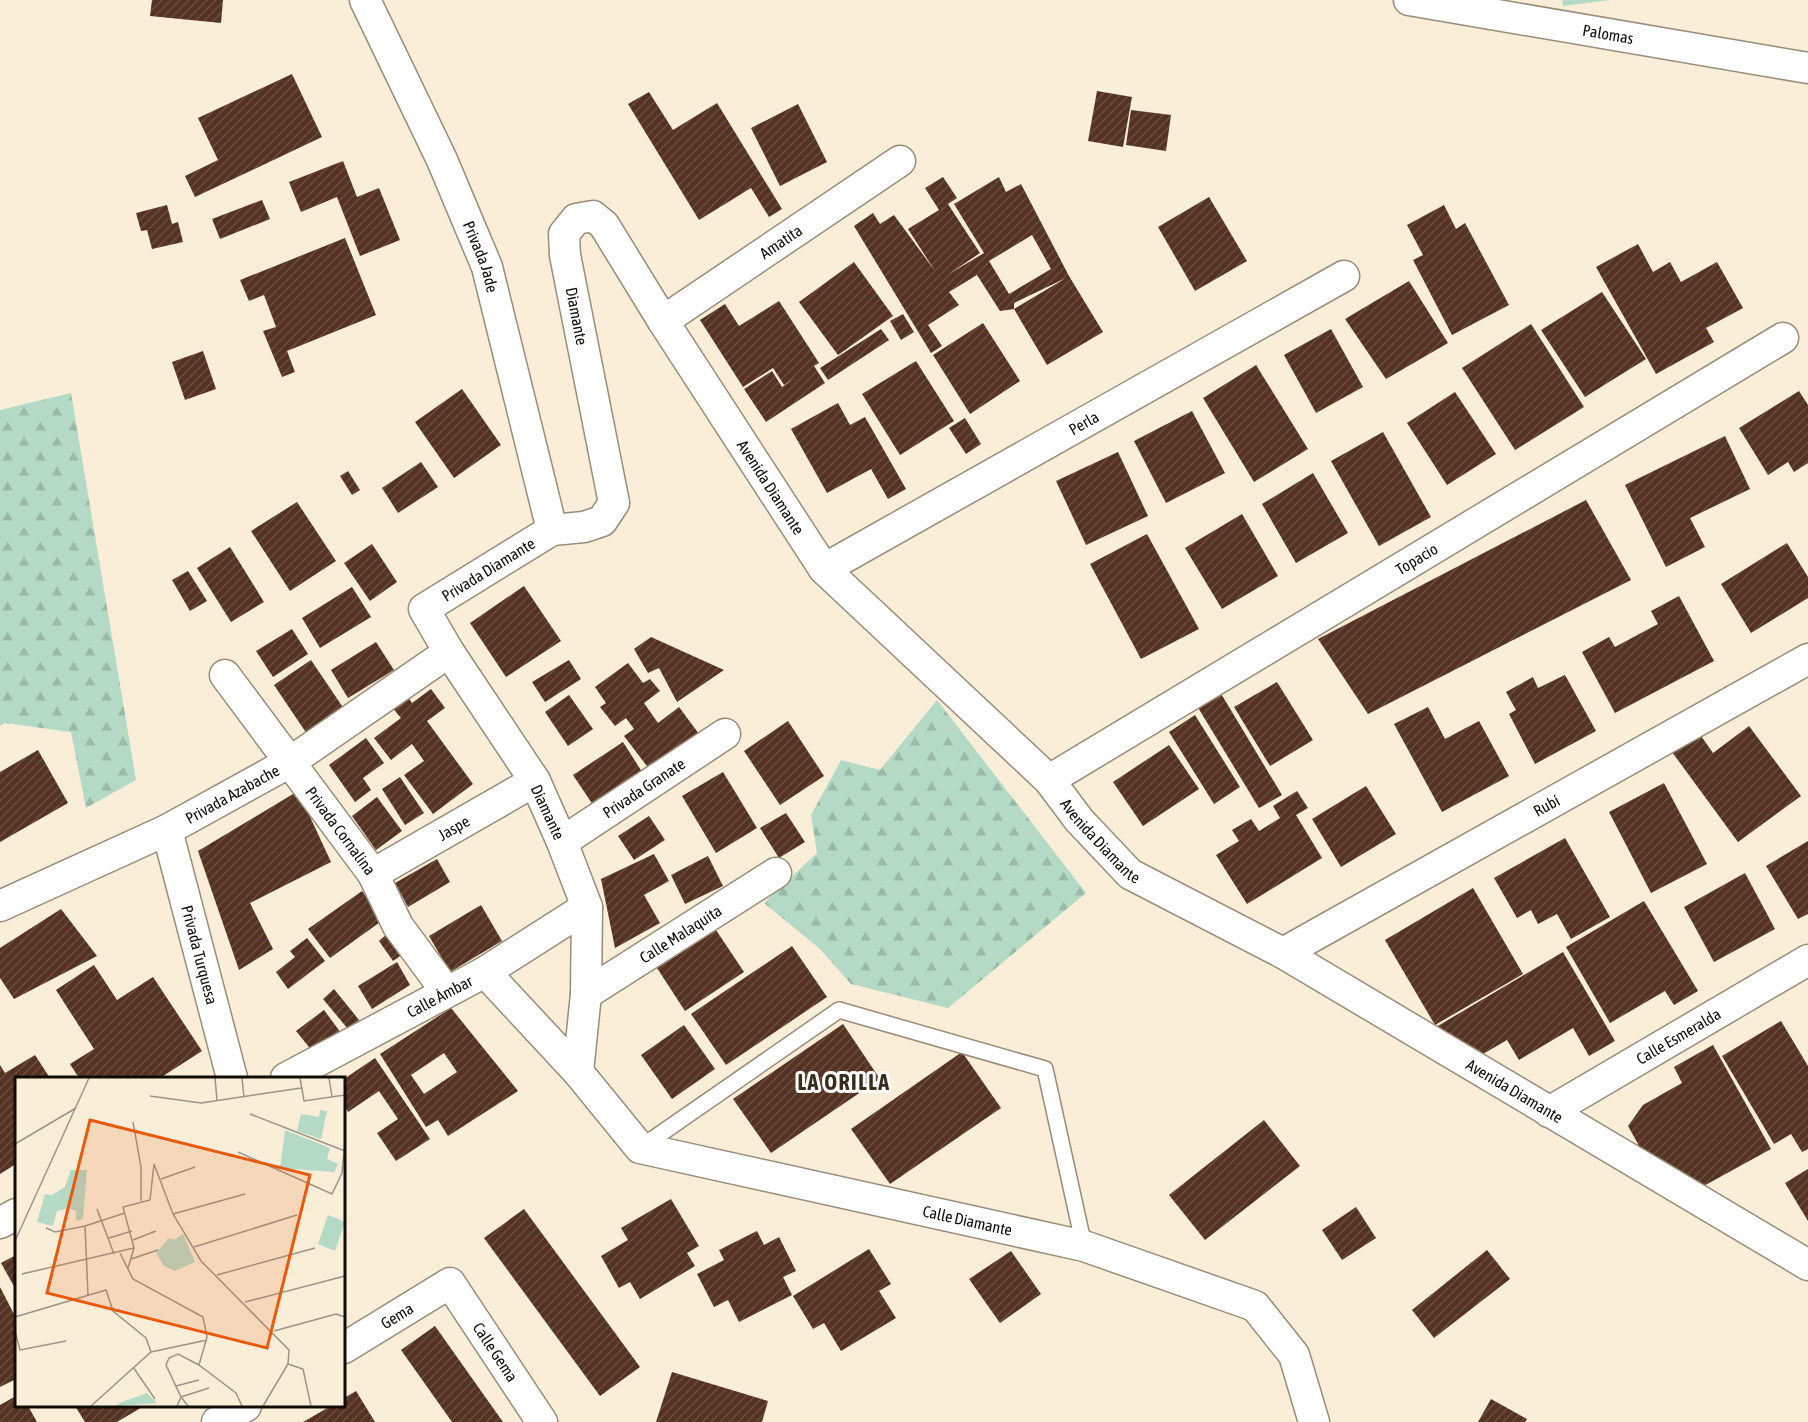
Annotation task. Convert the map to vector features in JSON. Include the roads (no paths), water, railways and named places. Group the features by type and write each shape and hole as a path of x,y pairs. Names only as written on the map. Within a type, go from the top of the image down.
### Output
{"street":[{"name":"Privada Jade","path":"365,0 442,160 487,267 552,530"},
{"name":"Palomas","path":"1409,0 1808,68"},
{"name":"Amatita","path":"663,321 900,161"},
{"name":"Avenida Diamante","path":"576,219 593,216 604,225 663,321 824,568 1049,780 1079,820 1130,874 1283,953 1808,1265"},
{"name":"Diamante","path":"576,219 564,234 565,255 614,503 602,520"},
{"name":"Perla","path":"824,568 1344,276"},
{"name":"Topacio","path":"1049,780 1784,338"},
{"name":"Privada Diamante","path":"449,652 424,609 552,530 584,527 602,520"},
{"name":"Diamante","path":"449,652 534,781 562,842 587,907 586,994"},
{"name":"Privada Azabache","path":"0,906 167,830 290,762 449,652"},
{"name":"Rubí","path":"1283,953 1808,659"},
{"name":"Privada Cornalina","path":"225,675 373,874 398,926 446,992"},
{"name":"Privada Granate","path":"562,842 725,734"},
{"name":"Jaspe","path":"373,874 534,781"},
{"name":"Privada Turquesa","path":"167,830 232,1077"},
{"name":"Calle Malaquita","path":"586,994 776,873"},
{"name":"Calle Ámbar","path":"288,1077 485,972 587,907"},
{"name":"Calle Esmeralda","path":"1549,1112 1808,960"},
{"path":"485,972 578,1072 640,1148"},
{"path":"578,1072 586,994"},
{"name":"Calle Diamante","path":"640,1148 1084,1246 1255,1306 1294,1355 1314,1422"},
{"path":"0,1223 15,1215"},
{"name":"Gema","path":"345,1347 450,1283"},
{"name":"Calle Gema","path":"450,1283 542,1422"},
{"path":"217,1422 244,1407"}],"lane":[{"path":"640,1148 839,1010 1045,1069 1084,1246"}],"district":[{"name":"LA ORILLA","path":"844,1082"}]}
